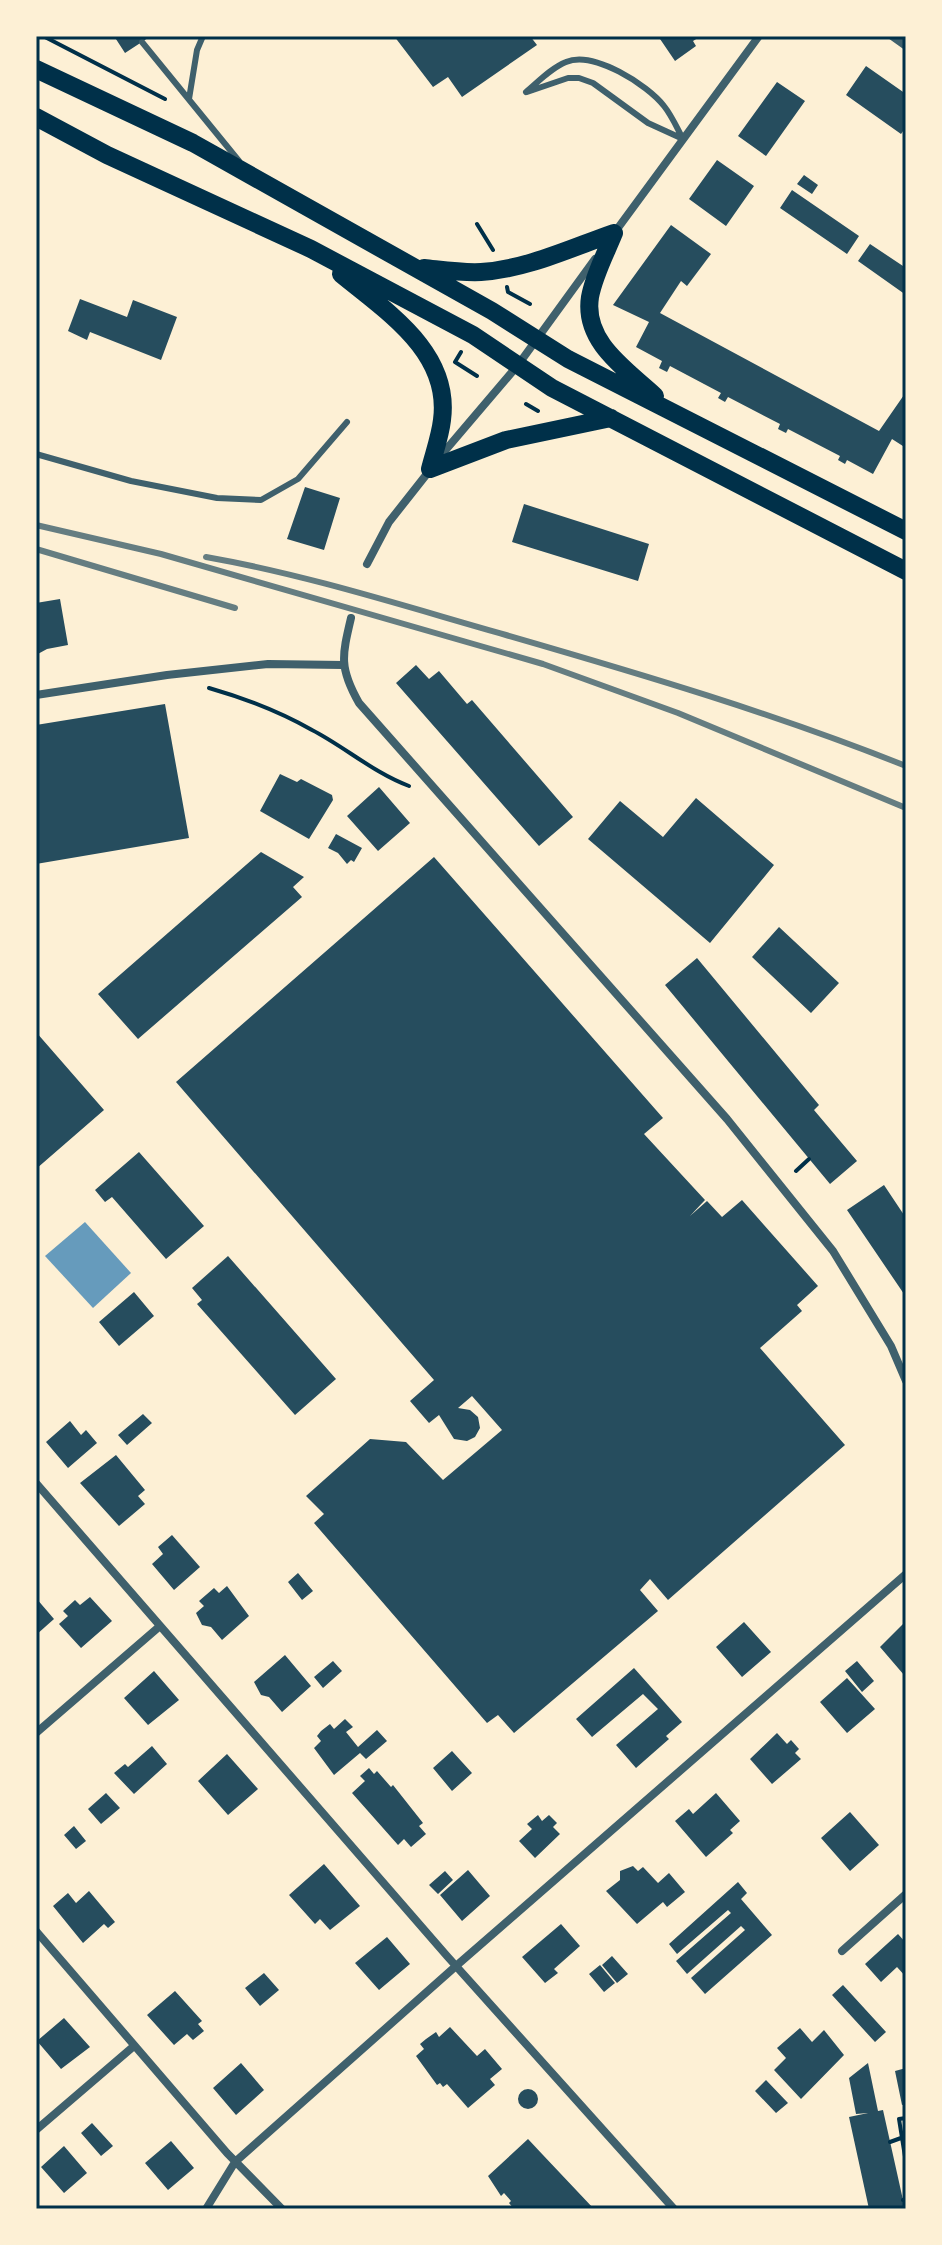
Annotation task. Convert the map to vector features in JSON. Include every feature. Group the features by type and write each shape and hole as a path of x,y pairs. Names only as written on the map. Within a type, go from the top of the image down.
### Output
{"main road":[{"path":"36,69 193,143 414,266 568,359 906,531"},
{"path":"36,117 116,160 311,249 473,335 552,388 906,571"},
{"path":"414,266 453,272 502,270 614,233"},
{"path":"614,233 590,298 594,332 610,354 672,412"},
{"path":"311,249 395,318 427,353 441,392 442,419 430,469"},
{"path":"430,469 506,440 611,418"}],"street":[{"path":"367,564 389,522 518,365 759,36"},
{"path":"892,36 906,46"},
{"path":"351,618 343,665 349,685 373,721 716,1107 833,1251 891,1346 906,1381"},
{"path":"36,695 167,675 268,664 343,665"},
{"path":"36,1483 456,1966 674,2209"},
{"path":"206,2209 235,2162 906,1574"},
{"path":"36,1733 160,1626"},
{"path":"842,1951 906,1894"},
{"path":"36,1931 235,2162 282,2209"},
{"path":"36,2130 134,2046"}],"lane":[{"path":"189,99 197,50 203,36"},
{"path":"142,42 251,176"},
{"path":"591,59 608,65 663,104 683,139 648,123 593,83 579,78 568,78 526,92 568,60 591,59"},
{"path":"36,454 131,481 217,498 261,500 298,479 347,422"}],"path":[{"path":"43,36 165,99"},
{"path":"477,224 497,255"},
{"path":"505,281 508,292 530,304"},
{"path":"462,350 455,362 477,376"},
{"path":"526,404 538,411"},
{"path":"196,690 210,688 262,706 313,730 400,783 418,789"},
{"path":"796,1171 809,1159"},
{"path":"906,2118 899,2119 906,2163"},
{"path":"890,2142 901,2138"}],"water":[{"path":"85,1222 131,1273 93,1308 45,1256"}],"building":[{"path":"114,36 151,36 125,53"},
{"path":"394,36 530,36 537,45 462,97 448,77 433,87"},
{"path":"658,36 701,36 693,41 696,46 675,61"},
{"path":"866,66 906,94 906,127 901,134 846,95"},
{"path":"777,82 805,101 766,156 738,136"},
{"path":"717,160 754,186 726,226 689,199"},
{"path":"804,175 818,185 812,194 797,184"},
{"path":"792,190 859,236 847,254 780,208"},
{"path":"671,225 711,254 687,286 681,281 660,313 879,431 906,392 906,448 892,439 873,474 847,460 845,464 838,460 840,456 788,429 786,433 778,429 780,424 728,397 725,402 718,398 721,393 670,366 667,372 659,368 662,361 636,347 649,322 613,305"},
{"path":"870,244 906,268 906,295 858,261"},
{"path":"80,299 127,317 133,300 177,317 161,360 90,332 87,340 68,331"},
{"path":"305,487 340,498 324,550 287,539"},
{"path":"524,504 649,544 638,581 512,542"},
{"path":"60,599 68,645 47,649 36,655 36,603"},
{"path":"416,665 429,679 439,671 467,704 472,700 573,817 539,846 396,683"},
{"path":"165,704 189,838 36,864 36,725"},
{"path":"280,774 297,782 301,779 332,795 333,800 309,839 260,811"},
{"path":"379,787 410,823 378,851 347,816"},
{"path":"696,798 774,865 710,943 588,839 620,801 663,837"},
{"path":"336,834 362,848 354,862 351,860 347,864 338,853 328,848"},
{"path":"261,852 304,877 293,887 302,897 138,1039 98,994"},
{"path":"434,857 663,1118 644,1134 705,1200 690,1216 707,1201 722,1217 742,1200 818,1286 797,1305 802,1311 760,1348 845,1445 668,1600 650,1579 640,1590 658,1611 514,1733 498,1715 487,1723 314,1523 324,1514 306,1496 370,1439 406,1442 443,1480 502,1430 472,1396 458,1408 470,1410 478,1417 480,1428 475,1437 467,1441 454,1439 439,1415 429,1423 410,1401 434,1380 176,1082"},
{"path":"779,927 839,983 811,1013 752,957"},
{"path":"697,958 819,1105 814,1110 857,1161 830,1184 665,985"},
{"path":"36,1032 104,1110 36,1169"},
{"path":"139,1152 204,1226 166,1259 112,1197 105,1202 95,1190"},
{"path":"884,1185 906,1218 906,1297 847,1210"},
{"path":"228,1256 336,1379 295,1415 197,1304 202,1300 192,1288"},
{"path":"134,1292 154,1316 119,1346 99,1322"},
{"path":"143,1414 152,1423 127,1445 118,1435"},
{"path":"70,1421 81,1435 86,1430 97,1443 68,1468 46,1442"},
{"path":"116,1455 145,1490 138,1496 145,1504 119,1526 80,1483"},
{"path":"172,1535 200,1567 174,1590 152,1564 163,1554 158,1547"},
{"path":"298,1573 313,1591 302,1600 288,1582"},
{"path":"227,1586 249,1616 222,1640 211,1627 202,1625 196,1613 204,1606 199,1601 214,1588 219,1593"},
{"path":"90,1597 112,1621 81,1648 59,1624 68,1616 63,1611 75,1600 80,1605"},
{"path":"36,1598 54,1619 36,1635"},
{"path":"906,1621 906,1673 904,1675 880,1647"},
{"path":"744,1622 771,1652 742,1677 716,1647"},
{"path":"285,1655 311,1686 282,1712 269,1697 261,1695 254,1682"},
{"path":"333,1661 342,1671 323,1688 314,1677"},
{"path":"857,1661 874,1681 862,1692 845,1671"},
{"path":"634,1668 682,1722 666,1736 669,1739 636,1768 616,1745 658,1709 643,1694 592,1737 576,1719"},
{"path":"154,1671 179,1700 148,1725 124,1698"},
{"path":"847,1678 875,1709 847,1733 820,1702"},
{"path":"345,1719 353,1727 346,1732 358,1747 377,1730 387,1741 366,1759 360,1753 334,1775 314,1748 321,1741 317,1736 321,1731 330,1724 334,1729"},
{"path":"777,1733 787,1744 791,1740 799,1749 795,1753 801,1759 772,1784 750,1759"},
{"path":"152,1746 167,1764 134,1794 114,1773 125,1764 128,1767"},
{"path":"452,1751 472,1773 452,1791 433,1768"},
{"path":"227,1754 258,1789 228,1815 198,1781"},
{"path":"369,1768 374,1774 377,1771 391,1787 393,1785 423,1823 419,1826 426,1834 411,1847 404,1839 398,1845 352,1793 365,1781 360,1776"},
{"path":"106,1793 120,1808 101,1824 88,1809"},
{"path":"716,1793 740,1821 730,1830 733,1833 706,1857 675,1821 689,1809 693,1814"},
{"path":"850,1812 879,1845 850,1871 821,1838"},
{"path":"538,1815 542,1821 549,1815 557,1823 553,1827 560,1834 535,1858 519,1841 532,1829 527,1824"},
{"path":"74,1826 86,1841 76,1849 64,1835"},
{"path":"324,1864 360,1906 330,1930 320,1919 315,1924 289,1895"},
{"path":"633,1866 638,1871 643,1867 658,1883 669,1873 685,1892 667,1907 663,1902 637,1924 606,1891 620,1880 620,1871"},
{"path":"468,1870 490,1896 462,1921 440,1895"},
{"path":"445,1871 453,1880 438,1894 429,1885"},
{"path":"738,1882 747,1893 741,1899 772,1935 705,1994 691,1978 745,1930 741,1926 687,1974 676,1961 731,1913 728,1910 677,1954 669,1944"},
{"path":"89,1891 115,1922 108,1928 104,1924 83,1943 53,1906 68,1893 76,1903"},
{"path":"561,1924 580,1946 554,1969 558,1973 545,1983 522,1957"},
{"path":"898,1934 906,1943 906,1977 897,1967 881,1982 865,1964"},
{"path":"387,1937 410,1964 379,1990 355,1963"},
{"path":"612,1956 628,1974 617,1983 602,1965"},
{"path":"600,1965 615,1983 604,1992 589,1974"},
{"path":"264,1973 279,1990 260,2006 245,1988"},
{"path":"843,1985 886,2032 875,2042 832,1995"},
{"path":"175,1991 202,2021 198,2024 204,2031 193,2040 187,2034 174,2045 147,2015"},
{"path":"64,2018 90,2047 61,2069 37,2041"},
{"path":"450,2027 477,2056 485,2049 502,2069 490,2079 495,2085 468,2108 447,2084 443,2087 440,2083 437,2085 416,2056 424,2049 420,2044 436,2032 439,2037"},
{"path":"800,2028 812,2042 824,2030 844,2055 801,2099 774,2070 786,2058 777,2048"},
{"path":"241,2063 264,2090 236,2115 213,2088"},
{"path":"868,2063 878,2111 883,2110 905,2209 869,2209 849,2117 868,2113 856,2114 849,2078"},
{"path":"906,2068 906,2104 902,2105 895,2071"},
{"path":"766,2080 788,2103 776,2113 755,2091"},
{"path":"528,2089 535,2092 538,2099 535,2106 528,2109 521,2106 518,2099 521,2092"},
{"path":"92,2123 113,2146 101,2156 81,2133"},
{"path":"528,2139 594,2209 514,2209 504,2193 501,2196 488,2176"},
{"path":"171,2141 194,2168 168,2190 145,2163"},
{"path":"64,2146 87,2173 64,2193 41,2167"}],"railway":[{"path":"36,525 161,554 543,664 678,713 906,808"},
{"path":"36,549 235,608"},
{"path":"206,557 357,592 607,665 758,712 906,766"}]}
